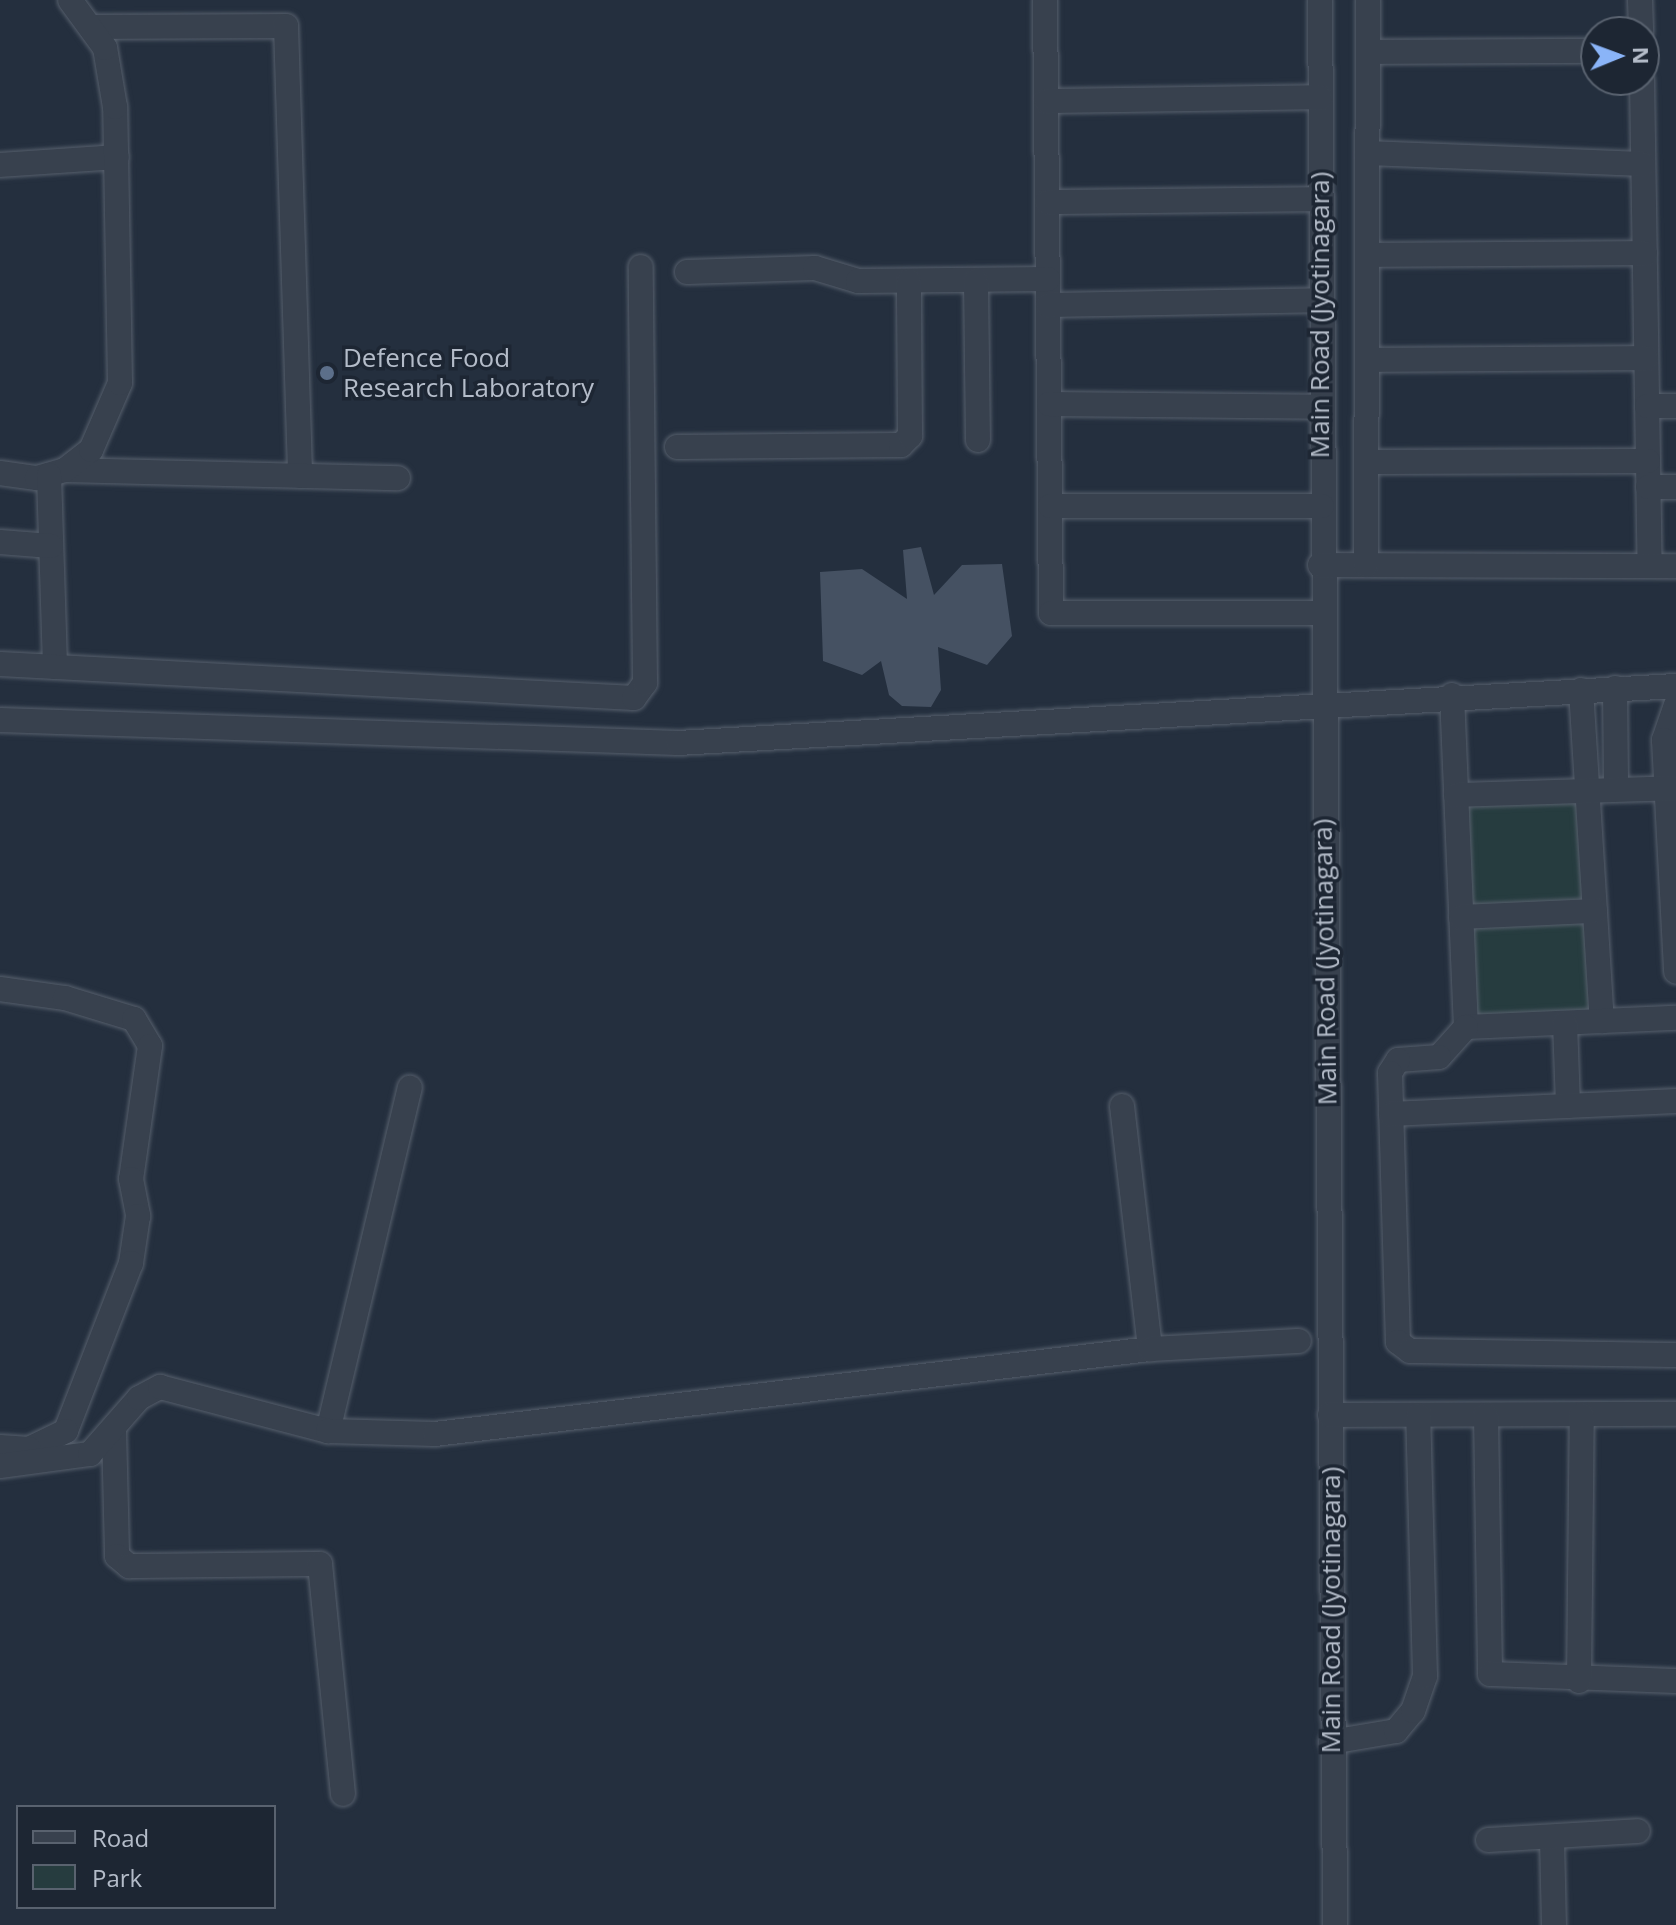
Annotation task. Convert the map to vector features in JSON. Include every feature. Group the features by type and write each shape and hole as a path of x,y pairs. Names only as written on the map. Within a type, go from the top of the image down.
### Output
{"street":[{"path":"70,0 94,27 105,48 117,157 122,341 110,420 118,471"},
{"path":"1045,0 1051,613 1320,613"},
{"name":"Main Road (Jyotinagara)","path":"1320,0 1320,613 1335,1925"},
{"path":"1366,565 1368,0"},
{"path":"94,27 286,26 300,476"},
{"path":"1368,52 1580,51"},
{"path":"1642,96 1650,566"},
{"path":"1046,101 1320,97"},
{"path":"1367,153 1643,164"},
{"path":"0,165 117,157"},
{"path":"1047,202 1320,199"},
{"path":"1367,255 1645,253"},
{"path":"0,664 634,698 645,683 641,267"},
{"path":"687,272 815,268 858,281 1048,279"},
{"path":"677,447 901,445 910,436 909,281"},
{"path":"976,281 978,440"},
{"path":"1048,305 1322,300"},
{"path":"1367,360 1646,358"},
{"path":"1049,404 1320,407"},
{"path":"1647,406 1676,406"},
{"path":"57,472 91,450 110,420"},
{"path":"1366,462 1648,461"},
{"path":"0,473 118,471 398,478"},
{"path":"55,667 51,546 57,472"},
{"path":"1648,487 1676,487"},
{"path":"1050,506 1322,506"},
{"path":"0,542 51,546"},
{"path":"1320,565 1676,566"},
{"path":"0,720 678,743 1322,706 1452,695 1676,686"},
{"path":"1615,688 1616,788"},
{"path":"1581,690 1602,1021"},
{"path":"1452,695 1466,1027 1439,1057 1393,1065 1395,1331 1404,1351 1676,1355"},
{"path":"1676,705 1664,740 1670,788 1676,972"},
{"path":"1456,795 1670,788"},
{"path":"1461,917 1595,911"},
{"path":"0,989 65,998 134,1019 150,1046 131,1179 138,1216 131,1263 66,1431 29,1449 0,1447"},
{"path":"1466,1027 1676,1018"},
{"path":"1565,1023 1568,1106"},
{"path":"328,1431 410,1088"},
{"path":"1391,1114 1676,1101"},
{"path":"1122,1106 1150,1349"},
{"path":"0,1466 75,1460 114,1430 139,1398 174,1387 328,1431 435,1434 1150,1349 1299,1341"},
{"path":"1330,1415 1676,1414"},
{"path":"1331,1742 1396,1731 1413,1711 1425,1676 1418,1415"},
{"path":"1486,1415 1487,1669 1505,1680 1676,1681"},
{"path":"1579,1681 1582,1415"},
{"path":"114,1430 117,1556 129,1566 320,1564 343,1794"},
{"path":"1488,1840 1552,1839 1638,1831"},
{"path":"1552,1839 1554,1925"}],"green space":[{"path":"1580,797 1585,901 1471,907 1465,803"},
{"path":"1588,921 1593,1010 1475,1016 1470,927"}],"building":[{"path":"921,547 934,595 962,565 1002,564 1012,636 987,665 938,647 941,690 931,707 902,706 889,695 881,661 862,675 823,661 820,572 862,569 907,599 903,550"}],"place":[{"name":"Defence Food Research Laboratory","path":"327,373"}]}
